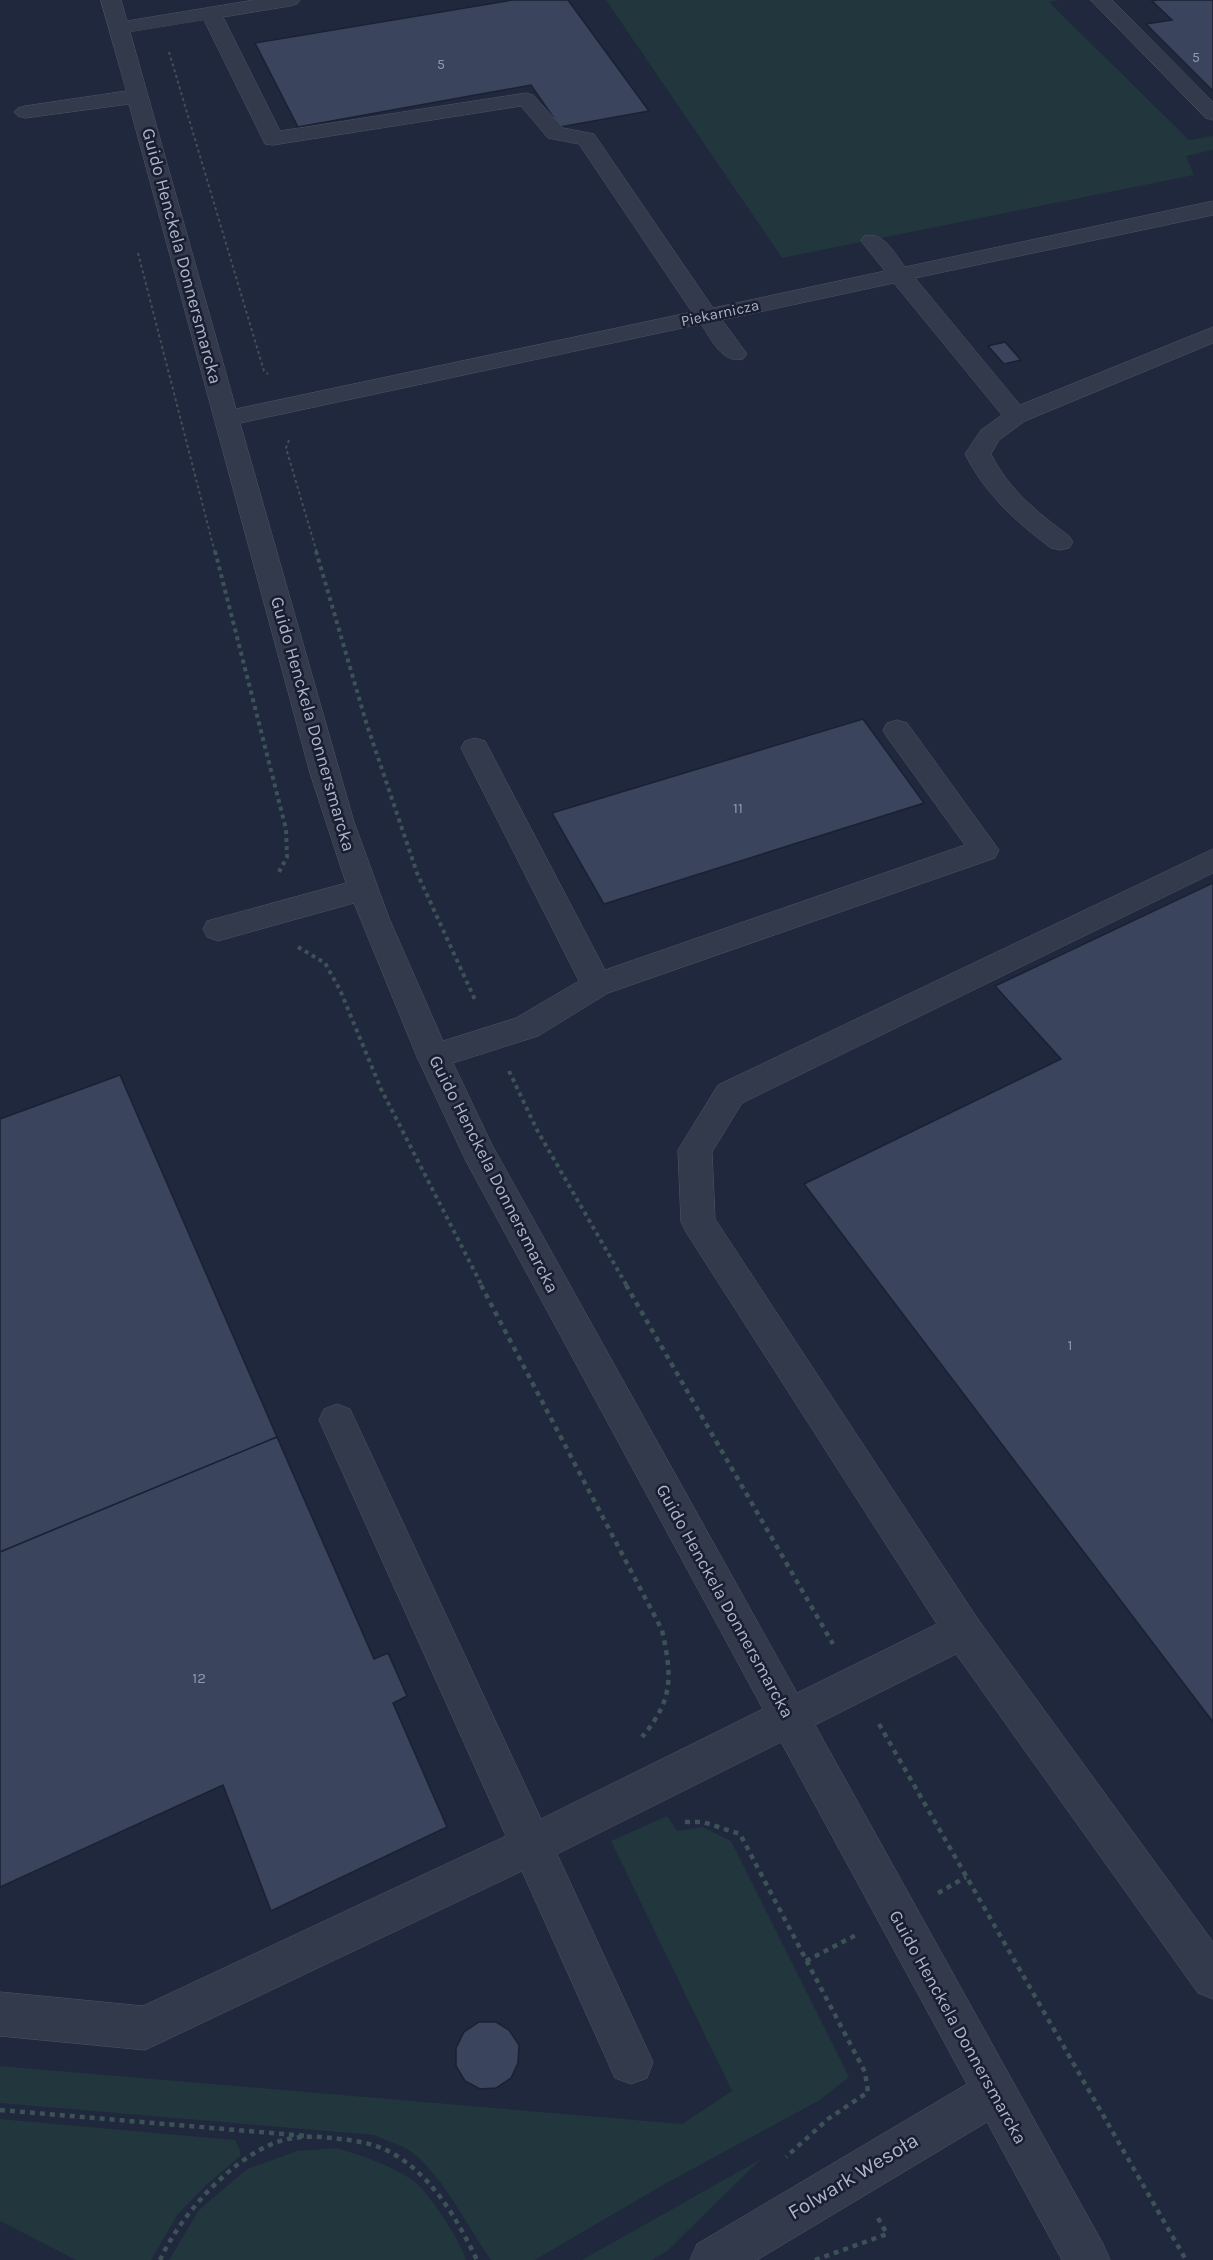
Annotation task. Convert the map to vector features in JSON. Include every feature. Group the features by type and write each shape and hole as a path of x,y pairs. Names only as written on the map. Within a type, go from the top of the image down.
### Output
{"street":[{"name":"Guido Henckela Donnersmarcka","path":"111,0 324,773 362,890 433,1057 478,1151 518,1225 1087,2260"},
{"path":"119,28 290,0"},
{"path":"1101,0 1213,114"},
{"path":"212,13 273,139 526,99 556,133 586,139 681,281 735,354"},
{"path":"25,112 138,96"},
{"name":"Piekarnicza","path":"227,418 1213,208"},
{"path":"872,241 1016,416"},
{"path":"1060,542 1010,504 987,475 978,454 990,435 1016,416 1213,334"},
{"path":"433,1057 527,1027 597,985 984,850 897,730"},
{"path":"476,748 597,985"},
{"path":"1213,860 730,1094 695,1150 698,1222 963,1631 1213,1978"},
{"path":"218,929 362,890"},
{"path":"337,1420 631,2062"},
{"path":"0,2014 144,2028 532,1845 963,1631"},
{"name":"Folwark Wesoła","path":"713,2260 994,2093"}],"path":[{"path":"160,22 264,371 270,375"},
{"path":"291,430 286,448 366,722 417,873 537,1130 1186,2260"},
{"path":"806,1961 865,2072 868,2092 828,2120"},
{"path":"0,2110 355,2140 396,2156 430,2185 464,2233 477,2260"},
{"path":"160,2260 180,2222 206,2192 243,2161 277,2142 312,2136"},
{"path":"814,2260 887,2234"}],"shaded area":[{"path":"606,0 1059,0 1049,2 1189,140 1213,136 1213,150 1186,156 1194,175 782,258"},
{"path":"667,1816 677,1831 703,1827 731,1841 849,2077 820,2100 663,2185 535,2260 491,2260 446,2190 425,2164 409,2150 374,2135 0,2103 0,2066 682,2124 732,2091 611,1841"},
{"path":"0,2119 235,2140 240,2156 205,2186 178,2214 151,2260 76,2260 0,2221"},
{"path":"337,2148 385,2165 418,2184 451,2229 466,2260 169,2260 199,2210 247,2169 297,2151"},
{"path":"761,2159 667,2251 652,2260 582,2260"}],"building":[{"path":"513,0 568,0 649,111 560,127 531,85 298,127 255,43"},
{"path":"1213,0 1213,91 1146,24 1172,20 1152,1"},
{"path":"1005,342 1021,360 1004,364 988,346"},
{"path":"863,719 924,803 604,904 552,813"},
{"path":"1213,883 1213,1722 804,1184 1061,1059 995,986"},
{"path":"120,1075 277,1437 0,1552 0,1119"},
{"path":"277,1437 374,1659 388,1653 407,1696 393,1703 447,1827 271,1911 223,1785 0,1887 0,1552"},
{"path":"479,2022 496,2022 509,2030 519,2045 518,2063 511,2078 496,2088 480,2089 465,2081 456,2066 456,2048 464,2032"}]}
